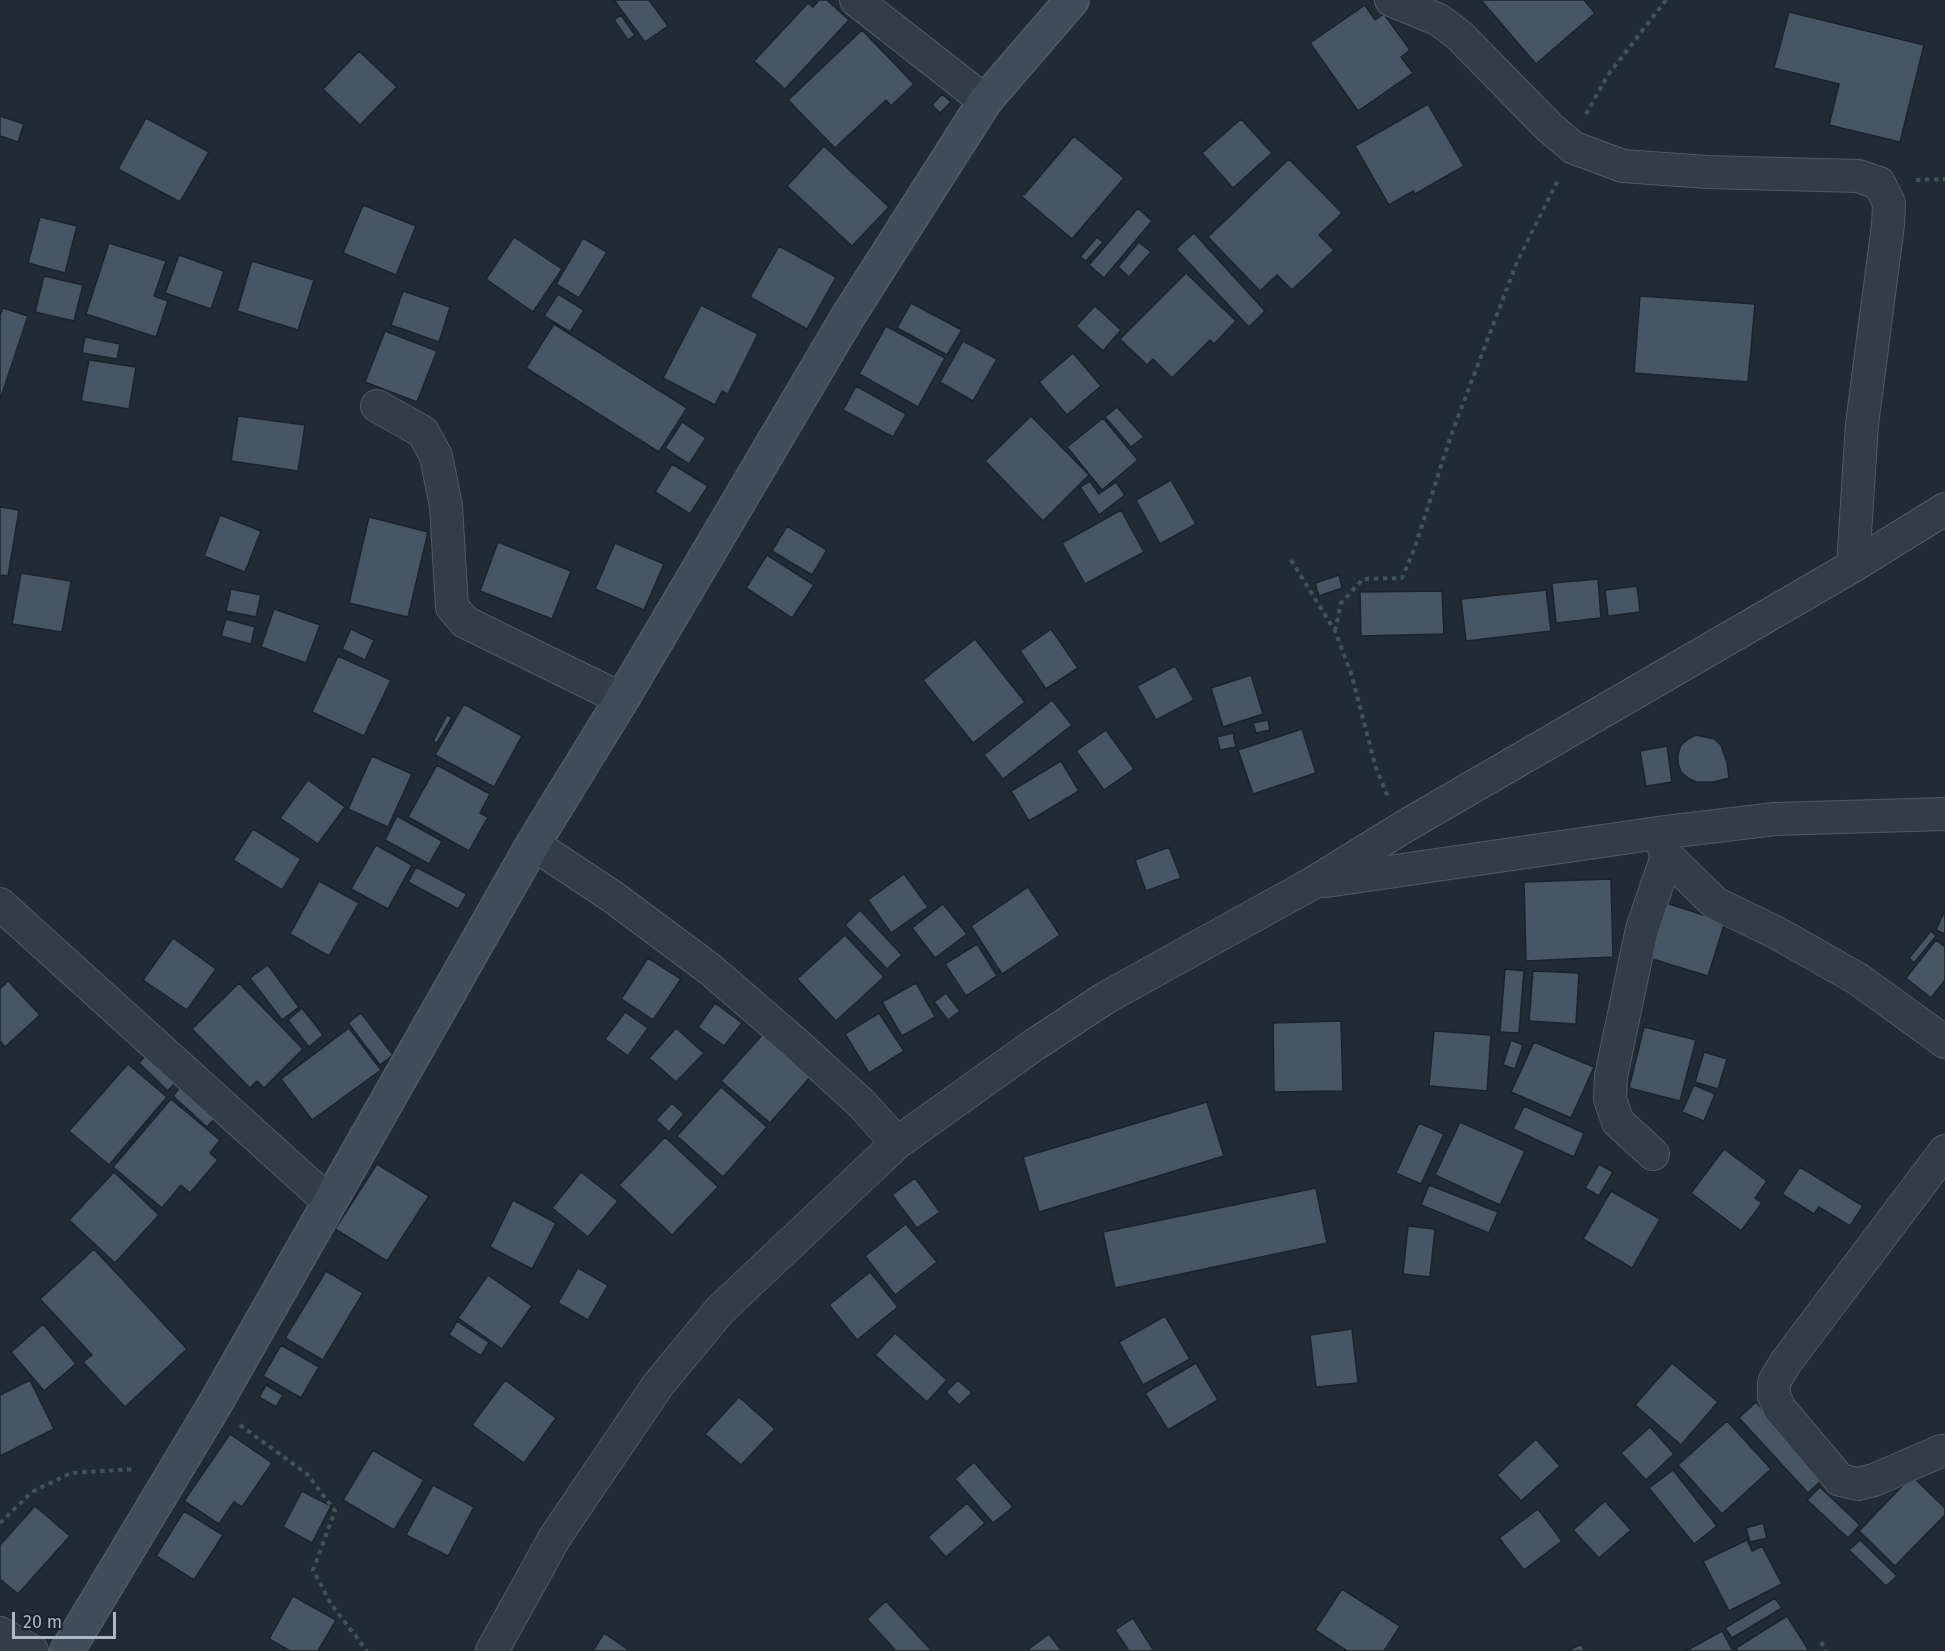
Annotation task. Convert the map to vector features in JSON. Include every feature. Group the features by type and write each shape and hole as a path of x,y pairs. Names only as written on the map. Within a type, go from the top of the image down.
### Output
{"street":[{"path":"855,0 986,101"},
{"path":"67,1651 214,1404 533,844 622,699 847,318 986,101 1072,0"},
{"path":"1390,0 1439,20 1460,36 1550,128 1574,148 1623,166 1707,172 1858,176 1879,183 1889,203 1888,225 1862,424 1853,566"},
{"path":"376,406 423,432 436,456 446,506 452,607 465,622 622,699"},
{"path":"492,1651 555,1537 658,1385 720,1310 897,1143 1034,1045 1107,997 1313,883 1407,825 1853,566 1945,509"},
{"path":"1313,883 1663,845 1775,819 1945,814"},
{"path":"533,844 613,897 711,970 862,1104 897,1143"},
{"path":"1663,845 1714,903 1777,933 1858,979 1945,1042"},
{"path":"1653,1155 1618,1122 1610,1099 1611,1076 1642,929 1663,845"},
{"path":"0,904 328,1201"},
{"path":"1941,1450 1874,1480 1858,1484 1840,1480 1779,1409 1774,1396 1774,1382 1786,1362 1945,1151"},
{"path":"0,1633 32,1651"}],"path":[{"path":"1335,631 1341,603 1363,579 1402,578 1415,547 1450,438 1517,262 1574,148 1577,129 1608,75 1666,0"},
{"path":"1290,560 1335,631 1351,674 1376,768 1385,791 1407,825"},
{"path":"214,1404 307,1474 335,1511 313,1570 331,1604 367,1651"},
{"path":"0,1523 32,1492 71,1473 177,1467"},
{"path":"1821,1642 1826,1651"}],"building":[{"path":"614,0 649,0 668,26 645,42"},
{"path":"819,0 827,0 849,20 785,89 754,61 808,3 813,7"},
{"path":"1481,0 1584,0 1595,13 1536,64"},
{"path":"1365,5 1375,20 1384,14 1410,50 1401,57 1413,73 1358,111 1310,43"},
{"path":"1789,12 1924,45 1900,142 1829,125 1839,84 1774,68"},
{"path":"621,15 635,35 628,40 614,20"},
{"path":"862,30 914,84 891,106 886,100 835,148 788,100"},
{"path":"359,51 397,87 360,125 323,89"},
{"path":"942,94 951,102 940,113 932,105"},
{"path":"1428,104 1464,166 1415,194 1413,191 1389,205 1355,146"},
{"path":"0,116 24,124 18,142 0,136"},
{"path":"146,118 209,152 180,202 118,169"},
{"path":"1241,119 1272,153 1233,188 1202,153"},
{"path":"1074,136 1124,178 1072,239 1021,196"},
{"path":"824,146 889,207 852,246 787,186"},
{"path":"1289,159 1342,213 1319,235 1334,250 1292,290 1277,275 1260,291 1208,237"},
{"path":"363,205 416,226 396,275 343,253"},
{"path":"1138,208 1152,221 1104,278 1089,265"},
{"path":"40,217 77,226 65,273 28,263"},
{"path":"1194,233 1265,311 1249,327 1176,249"},
{"path":"514,237 562,269 533,312 486,279"},
{"path":"1097,237 1103,242 1086,261 1080,257"},
{"path":"583,238 607,252 579,298 556,284"},
{"path":"1139,242 1151,252 1129,277 1118,267"},
{"path":"109,243 166,261 154,296 168,301 156,337 86,314"},
{"path":"779,246 836,277 807,329 750,297"},
{"path":"179,255 224,271 211,309 165,293"},
{"path":"252,261 314,280 298,330 237,311"},
{"path":"1186,273 1236,321 1214,344 1210,340 1172,378 1153,359 1147,365 1120,339"},
{"path":"44,276 83,285 74,321 35,312"},
{"path":"403,291 450,307 439,342 391,325"},
{"path":"558,294 584,310 570,332 544,316"},
{"path":"1640,296 1755,304 1748,382 1634,373"},
{"path":"911,303 962,330 947,355 897,328"},
{"path":"701,305 758,334 728,394 722,391 715,405 663,378"},
{"path":"1095,306 1121,330 1103,351 1076,326"},
{"path":"3,308 28,316 0,400 0,315"},
{"path":"554,324 687,408 659,452 526,368"},
{"path":"886,326 945,358 918,407 859,374"},
{"path":"385,331 437,351 417,402 365,382"},
{"path":"85,337 120,344 117,359 82,353"},
{"path":"963,341 997,359 973,401 940,382"},
{"path":"1073,353 1101,386 1067,415 1039,382"},
{"path":"89,360 136,367 129,409 81,401"},
{"path":"856,386 906,414 893,437 843,410"},
{"path":"1117,407 1144,437 1131,447 1105,417"},
{"path":"238,416 305,425 298,471 231,461"},
{"path":"1031,416 1089,475 1043,521 985,461"},
{"path":"1103,418 1138,460 1102,490 1067,447"},
{"path":"682,422 706,438 689,464 665,448"},
{"path":"672,464 708,486 690,514 655,492"},
{"path":"1171,480 1196,524 1160,544 1136,500"},
{"path":"1090,481 1099,494 1116,482 1125,495 1099,515 1080,487"},
{"path":"0,507 19,510 8,576 0,575"},
{"path":"1121,510 1144,552 1085,584 1062,543"},
{"path":"220,515 261,531 245,572 204,556"},
{"path":"369,517 428,532 408,617 349,603"},
{"path":"787,526 827,550 812,575 772,551"},
{"path":"498,542 571,571 552,619 480,591"},
{"path":"615,543 664,564 644,610 595,589"},
{"path":"767,555 814,585 792,618 746,588"},
{"path":"21,573 71,581 62,632 12,624"},
{"path":"1339,575 1342,588 1319,596 1315,583"},
{"path":"1598,579 1601,618 1556,623 1552,583"},
{"path":"1637,586 1640,612 1608,616 1605,590"},
{"path":"231,589 261,595 256,617 226,611"},
{"path":"1546,590 1551,631 1466,641 1461,599"},
{"path":"1442,591 1444,634 1361,636 1360,592"},
{"path":"274,609 320,625 306,663 261,647"},
{"path":"226,619 255,627 251,644 221,636"},
{"path":"351,629 374,640 365,660 342,649"},
{"path":"1051,629 1078,668 1046,689 1020,651"},
{"path":"975,639 1025,702 973,743 923,680"},
{"path":"338,656 391,680 364,736 312,712"},
{"path":"1175,666 1194,700 1156,720 1137,686"},
{"path":"1251,675 1263,714 1223,727 1211,688"},
{"path":"1052,700 1072,725 1003,779 984,755"},
{"path":"464,704 522,736 494,787 435,755"},
{"path":"447,715 452,717 437,743 433,741"},
{"path":"1268,720 1270,730 1256,733 1253,723"},
{"path":"1302,729 1316,773 1253,794 1238,750"},
{"path":"1106,730 1134,769 1104,790 1076,751"},
{"path":"1233,733 1236,747 1220,750 1217,737"},
{"path":"1696,735 1714,739 1721,745 1729,778 1714,782 1696,782 1681,772 1678,754 1681,745"},
{"path":"1667,746 1672,782 1646,786 1640,751"},
{"path":"372,756 412,774 388,827 348,809"},
{"path":"1061,761 1079,791 1029,821 1011,791"},
{"path":"437,765 490,794 480,813 488,817 469,851 408,817"},
{"path":"308,780 345,807 318,844 280,818"},
{"path":"397,816 442,841 429,864 385,840"},
{"path":"253,829 301,859 282,890 233,860"},
{"path":"376,845 412,865 388,909 351,889"},
{"path":"1169,847 1181,878 1146,891 1135,860"},
{"path":"416,867 467,894 458,909 408,882"},
{"path":"904,874 928,907 891,933 868,900"},
{"path":"1611,879 1613,957 1526,961 1524,882"},
{"path":"319,881 359,903 329,956 290,934"},
{"path":"1028,887 1060,935 1002,974 971,926"},
{"path":"1666,903 1725,922 1708,976 1649,958"},
{"path":"943,904 967,934 935,958 912,928"},
{"path":"860,910 902,955 887,969 845,925"},
{"path":"1945,910 1945,934 1936,930"},
{"path":"1931,931 1936,936 1914,963 1909,958"},
{"path":"845,935 884,977 836,1021 797,979"},
{"path":"173,938 216,969 187,1010 143,980"},
{"path":"1936,940 1945,947 1945,980 1931,998 1906,978"},
{"path":"977,944 997,976 966,996 945,964"},
{"path":"648,958 681,979 653,1020 621,999"},
{"path":"268,965 299,1007 282,1020 250,978"},
{"path":"1505,969 1524,971 1519,1033 1500,1032"},
{"path":"1533,971 1579,973 1576,1024 1529,1021"},
{"path":"8,981 40,1015 5,1047 0,1041 0,989"},
{"path":"239,983 303,1049 264,1088 257,1081 250,1088 192,1029"},
{"path":"916,983 935,1017 902,1036 882,1002"},
{"path":"946,993 960,1011 948,1020 934,1002"},
{"path":"715,1003 742,1023 724,1046 698,1027"},
{"path":"302,1008 323,1035 309,1047 288,1020"},
{"path":"625,1012 648,1028 628,1056 605,1039"},
{"path":"361,1013 393,1055 380,1065 348,1023"},
{"path":"879,1013 904,1051 869,1073 845,1034"},
{"path":"1341,1021 1343,1091 1274,1092 1273,1023"},
{"path":"1644,1027 1696,1040 1680,1101 1629,1088"},
{"path":"349,1028 381,1070 312,1120 281,1079"},
{"path":"676,1028 704,1053 676,1082 649,1058"},
{"path":"1434,1031 1491,1035 1487,1091 1429,1086"},
{"path":"764,1033 812,1075 770,1123 721,1081"},
{"path":"1511,1040 1523,1045 1515,1069 1503,1065"},
{"path":"1534,1042 1594,1067 1571,1118 1511,1092"},
{"path":"1704,1052 1727,1059 1718,1089 1695,1082"},
{"path":"145,1056 175,1083 168,1091 139,1063"},
{"path":"128,1064 167,1097 109,1165 69,1131"},
{"path":"182,1085 217,1116 207,1127 173,1096"},
{"path":"1694,1085 1715,1094 1704,1121 1682,1112"},
{"path":"721,1087 767,1127 723,1177 677,1136"},
{"path":"171,1099 220,1140 210,1153 218,1160 190,1193 181,1185 162,1208 113,1167"},
{"path":"1207,1102 1224,1156 1039,1212 1023,1157"},
{"path":"672,1103 684,1114 669,1132 656,1120"},
{"path":"1524,1106 1584,1133 1574,1157 1513,1129"},
{"path":"1460,1122 1525,1151 1500,1205 1435,1175"},
{"path":"1419,1123 1444,1134 1421,1184 1396,1173"},
{"path":"665,1137 718,1187 672,1235 619,1185"},
{"path":"1724,1149 1767,1181 1755,1198 1762,1203 1741,1231 1691,1193"},
{"path":"377,1164 429,1196 387,1261 335,1229"},
{"path":"1599,1164 1613,1172 1599,1196 1585,1188"},
{"path":"1800,1167 1863,1206 1850,1226 1819,1207 1814,1214 1782,1194"},
{"path":"114,1172 159,1215 115,1263 69,1220"},
{"path":"581,1172 618,1201 588,1237 552,1208"},
{"path":"915,1178 940,1212 917,1228 892,1195"},
{"path":"1429,1185 1498,1212 1489,1233 1421,1205"},
{"path":"1316,1188 1327,1243 1115,1288 1103,1232"},
{"path":"1611,1191 1660,1219 1632,1268 1583,1239"},
{"path":"513,1200 556,1223 532,1269 490,1247"},
{"path":"906,1224 937,1262 895,1295 865,1256"},
{"path":"1408,1226 1435,1229 1430,1277 1403,1274"},
{"path":"94,1249 187,1349 125,1407 83,1362 92,1355 40,1299"},
{"path":"578,1268 608,1285 588,1320 558,1303"},
{"path":"326,1271 363,1293 323,1360 285,1338"},
{"path":"870,1272 898,1307 857,1340 829,1305"},
{"path":"488,1275 532,1306 502,1349 458,1318"},
{"path":"1165,1316 1190,1359 1143,1385 1119,1342"},
{"path":"457,1321 489,1342 481,1356 449,1335"},
{"path":"43,1324 76,1364 44,1391 11,1352"},
{"path":"1352,1329 1358,1383 1316,1387 1310,1335"},
{"path":"895,1333 947,1380 927,1402 875,1355"},
{"path":"281,1345 319,1367 301,1398 263,1376"},
{"path":"1196,1363 1218,1400 1168,1430 1145,1393"},
{"path":"1672,1363 1718,1402 1681,1445 1635,1405"},
{"path":"30,1380 54,1429 0,1456 0,1395"},
{"path":"505,1380 556,1418 524,1463 472,1425"},
{"path":"958,1380 972,1393 959,1405 946,1392"},
{"path":"266,1385 283,1395 276,1407 259,1397"},
{"path":"739,1397 775,1429 741,1465 705,1434"},
{"path":"1756,1402 1824,1478 1808,1493 1739,1418"},
{"path":"1727,1421 1771,1469 1722,1514 1678,1465"},
{"path":"1650,1427 1674,1454 1646,1480 1621,1453"},
{"path":"230,1434 272,1463 242,1507 234,1502 219,1524 184,1501"},
{"path":"1536,1439 1560,1466 1521,1501 1497,1475"},
{"path":"373,1450 424,1480 394,1530 343,1500"},
{"path":"974,1462 1013,1507 993,1523 955,1479"},
{"path":"1673,1470 1717,1526 1694,1544 1649,1488"},
{"path":"1912,1476 1945,1508 1945,1515 1895,1566 1859,1531"},
{"path":"433,1485 474,1507 448,1556 406,1535"},
{"path":"1820,1487 1860,1525 1848,1538 1807,1500"},
{"path":"302,1491 331,1506 312,1543 283,1527"},
{"path":"1605,1501 1631,1530 1599,1558 1573,1530"},
{"path":"967,1503 985,1523 946,1557 928,1537"},
{"path":"35,1506 70,1536 18,1594 0,1579 0,1545"},
{"path":"1538,1509 1562,1541 1524,1570 1499,1538"},
{"path":"184,1511 223,1535 194,1580 156,1556"},
{"path":"1763,1523 1767,1538 1750,1542 1746,1528"},
{"path":"1747,1540 1752,1551 1762,1546 1782,1584 1729,1611 1703,1561"},
{"path":"1860,1540 1897,1576 1886,1586 1849,1550"},
{"path":"1342,1589 1400,1626 1384,1651 1347,1651 1315,1630"},
{"path":"293,1596 336,1620 318,1651 290,1651 269,1639"},
{"path":"1775,1598 1782,1608 1732,1638 1725,1628"},
{"path":"886,1601 932,1651 896,1651 867,1619"},
{"path":"1787,1616 1809,1651 1738,1651 1736,1648"},
{"path":"1133,1618 1154,1651 1129,1651 1115,1630"},
{"path":"1722,1631 1733,1651 1686,1651"},
{"path":"604,1633 630,1651 593,1651"},
{"path":"1049,1634 1062,1651 1026,1651"},
{"path":"1581,1644 1585,1651 1568,1651"}]}
